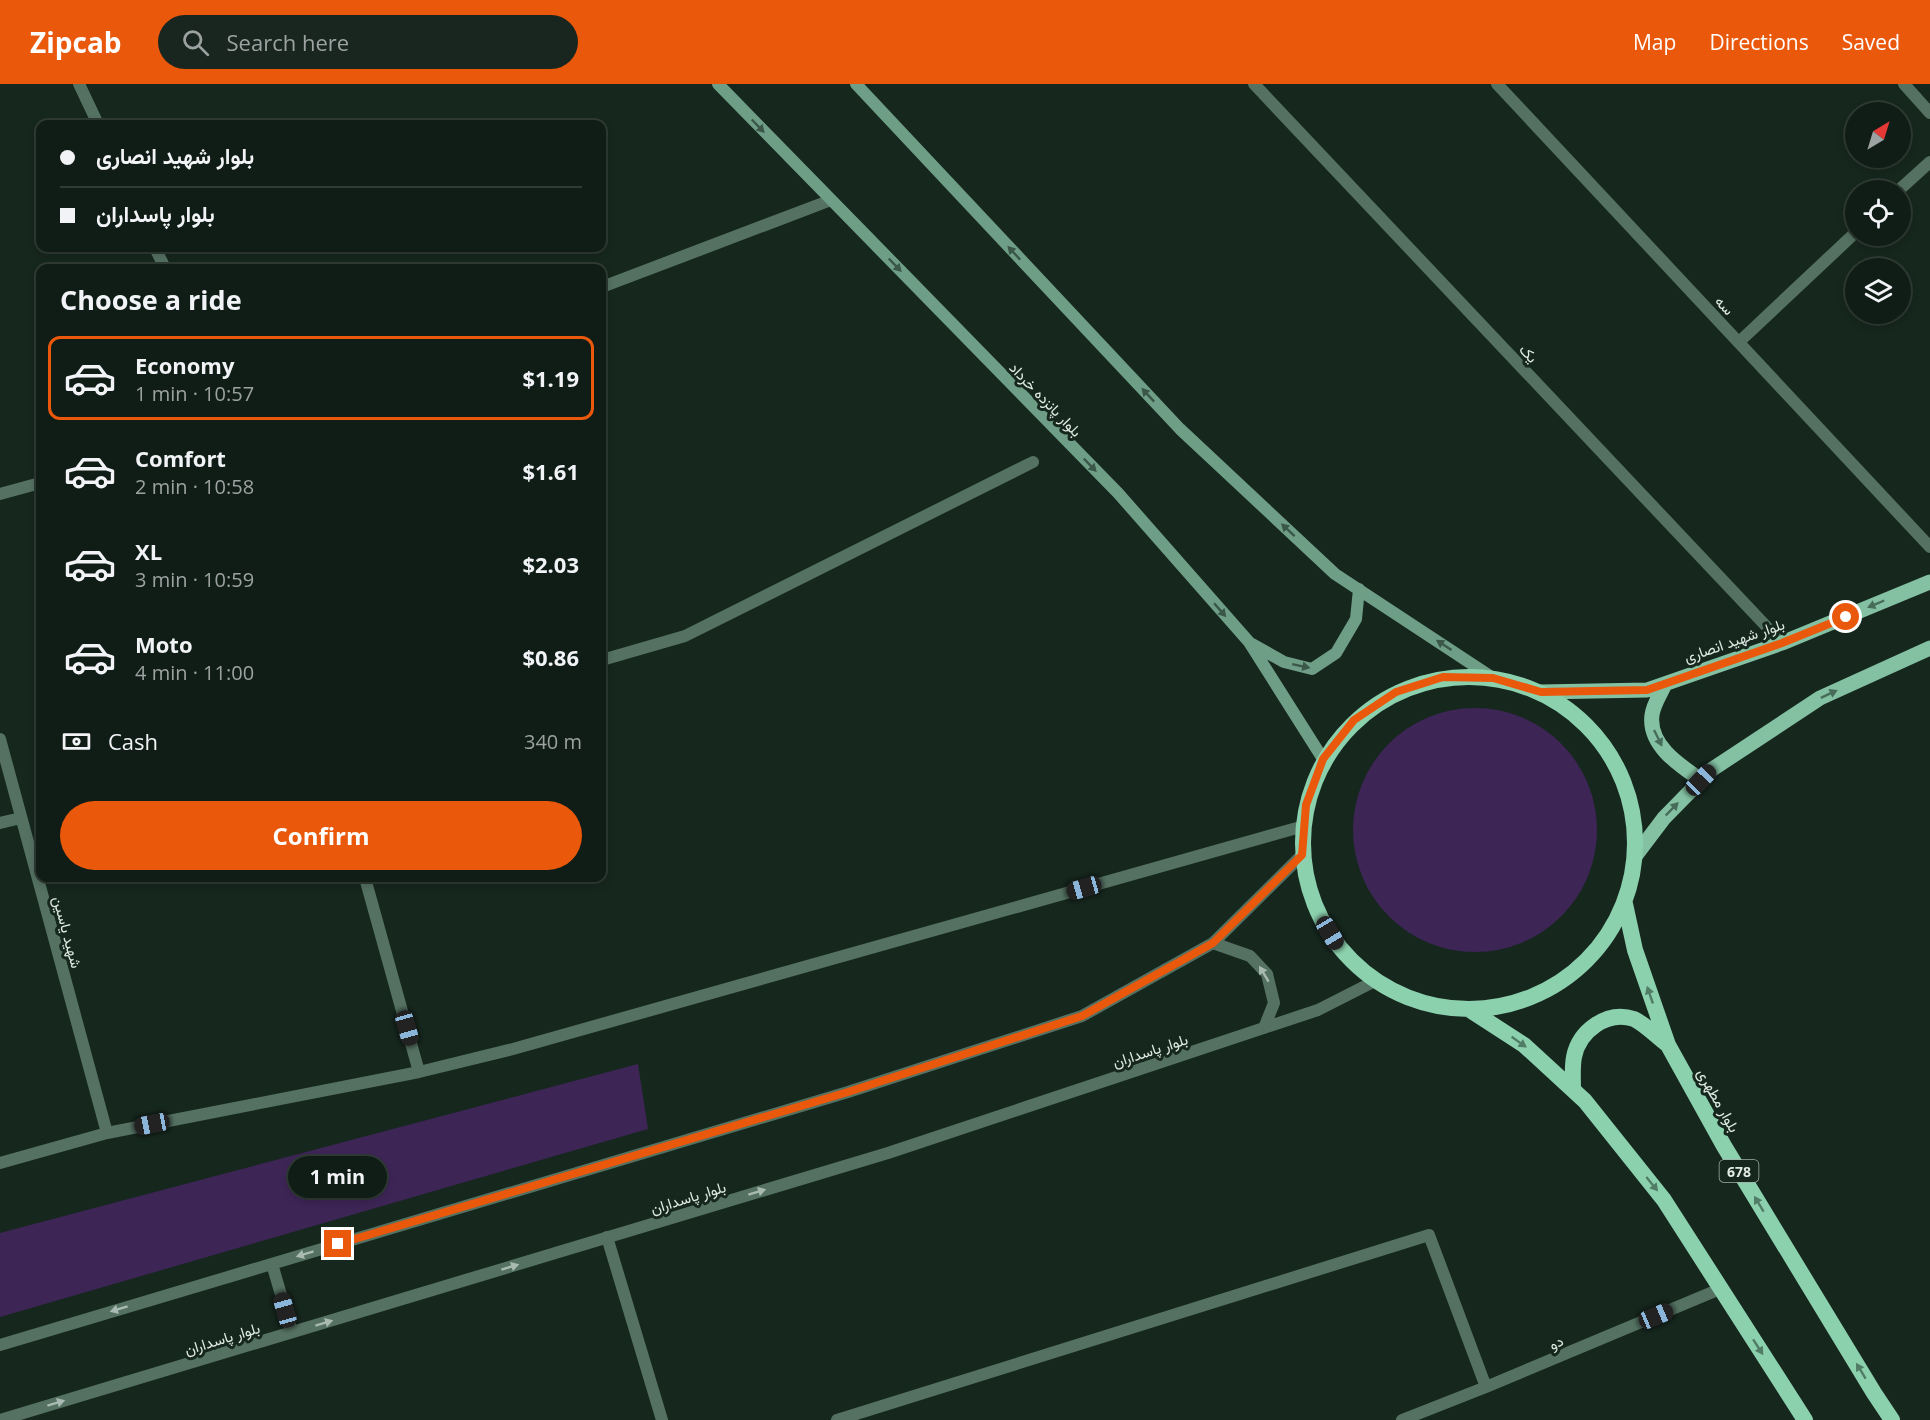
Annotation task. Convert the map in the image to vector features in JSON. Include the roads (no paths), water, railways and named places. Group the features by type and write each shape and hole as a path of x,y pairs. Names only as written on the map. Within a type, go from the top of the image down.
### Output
{"highway":[{"path":"1443,677 1493,678 1541,692 1582,720 1614,759 1632,806 1636,855 1625,904 1601,947 1564,981 1519,1003 1470,1010 1420,1003 1375,981 1338,947 1313,904 1302,855 1304,826 1306,805 1323,759 1354,720 1396,692 1443,677"},
{"name":"بلوار مطهری","path":"1625,904 1635,950 1668,1045 1724,1146 1892,1420"},
{"path":"1470,1010 1524,1045 1585,1101 1664,1200 1805,1420"},
{"path":"1573,1090 1574,1056 1581,1038 1599,1022 1615,1016 1635,1020 1668,1045"}],"main road":[{"name":"بلوار پانزده خرداد","path":"718,84 1118,494 1249,642 1323,759"},
{"path":"856,84 1180,429 1335,574 1493,678"},
{"name":"بلوار شهید انصاری","path":"1541,692 1647,690 1782,643 1930,582"},
{"path":"1249,642 1284,663 1312,669 1336,653 1356,619 1359,589"},
{"path":"1636,855 1664,818 1711,770 1820,698 1930,648"},
{"path":"1665,684 1652,714 1654,736 1665,752 1701,780"}],"street":[{"path":"79,84 96,120"},
{"name":"یک","path":"1254,84 1782,643"},
{"name":"سه","path":"1497,84 1930,547"},
{"path":"1904,84 1930,113"},
{"path":"1910,180 1930,162"},
{"path":"606,285 831,200"},
{"path":"1739,342 1845,242"},
{"path":"606,659 685,636 1033,462"},
{"path":"0,494 36,484"},
{"name":"شهید یاسین","path":"0,739 36,873"},
{"path":"0,823 21,818"},
{"path":"0,1163 107,1133 419,1072 513,1049 1304,826"},
{"path":"0,1345 848,1092 1082,1016 1213,943 1302,855"},
{"name":"شهید یاسین","path":"38,882 107,1133"},
{"path":"365,882 419,1072"},
{"path":"1213,943 1250,956 1267,974 1274,1003 1264,1028"},
{"name":"بلوار پاسداران","path":"0,1420 888,1153 1318,1010 1375,981"},
{"path":"837,1420 1429,1234 1486,1388"},
{"path":"607,1237 662,1420"},
{"path":"272,1264 292,1332"},
{"name":"دو","path":"1402,1420 1486,1388 1720,1289"}]}
